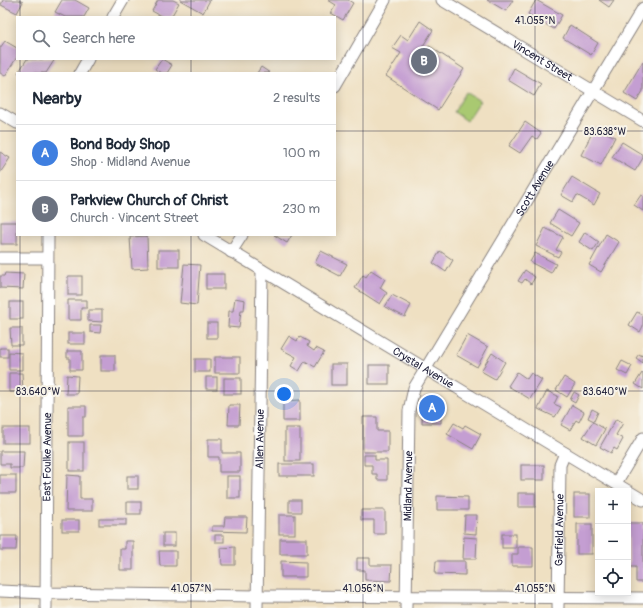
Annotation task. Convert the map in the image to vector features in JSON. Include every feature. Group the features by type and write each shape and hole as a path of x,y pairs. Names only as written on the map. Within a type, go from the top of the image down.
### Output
{"street":[{"path":"114,16 123,0"},
{"path":"336,84 385,0"},
{"name":"Vincent Street","path":"442,0 643,121"},
{"name":"Scott Avenue","path":"424,368 594,91 643,8"},
{"path":"81,72 87,60"},
{"path":"0,113 16,122"},
{"name":"East Foulke Avenue","path":"46,608 48,236"},
{"name":"Crystal Avenue","path":"206,236 643,500"},
{"path":"232,252 241,236"},
{"path":"0,258 47,258"},
{"name":"Allen Avenue","path":"257,608 262,270"},
{"name":"Midland Avenue","path":"406,603 408,411 410,397 424,368"},
{"path":"616,483 643,438"},
{"name":"Garfield Avenue","path":"558,603 560,466 565,453"},
{"path":"0,591 257,596 406,603 558,603 643,598"}],"green space":[{"path":"466,92 480,101 467,121 454,112"}],"building":[{"path":"3,0 19,0 23,2 17,13 1,5"},
{"path":"62,0 75,0 89,8 85,16 63,16 55,12"},
{"path":"158,0 173,0 179,3 172,16 161,16 152,11"},
{"path":"180,0 210,0 203,13"},
{"path":"328,0 348,0 353,3 343,20 331,13 336,5"},
{"path":"487,0 513,0 506,11"},
{"path":"536,0 562,15 554,29 528,14"},
{"path":"599,0 614,0 609,7"},
{"path":"420,21 433,30 421,49 425,51 429,46 464,69 438,110 386,76 401,53 392,48 401,35 408,40"},
{"path":"570,25 598,43 591,55 563,38"},
{"path":"5,41 16,47 16,59 5,76 0,73 0,48"},
{"path":"26,60 54,60 47,72 19,72"},
{"path":"161,60 172,65 168,72 160,72 155,69"},
{"path":"643,61 643,91 637,101 624,93"},
{"path":"261,67 268,72 258,72"},
{"path":"514,68 541,84 534,96 508,80"},
{"path":"525,122 541,133 537,139 532,136 520,153 509,146"},
{"path":"595,127 615,137 601,165 581,155"},
{"path":"622,142 643,155 643,158 635,171 612,157"},
{"path":"0,152 10,158 0,173"},
{"path":"572,177 600,194 594,205 577,195 573,202 561,195"},
{"path":"641,195 643,196 643,211 634,205"},
{"path":"558,210 579,223 571,236 550,223"},
{"path":"1,222 16,222 17,244 1,244"},
{"path":"545,228 563,237 556,250 561,252 558,257 536,246"},
{"path":"585,232 599,242 593,251 579,242"},
{"path":"606,234 619,242 601,272 589,265"},
{"path":"147,236 148,268 132,269 130,237"},
{"path":"276,236 291,236 287,243"},
{"path":"158,250 179,250 179,267 158,267"},
{"path":"321,251 347,264 340,276 315,263"},
{"path":"440,251 453,260 446,272 433,263"},
{"path":"535,253 556,264 551,273 530,262"},
{"path":"184,264 200,265 197,305 180,303"},
{"path":"371,270 385,279 380,288 387,293 380,304 355,288 363,275 366,277"},
{"path":"525,270 535,277 531,284 525,279 522,283 518,281"},
{"path":"5,273 24,274 23,289 0,288 0,276 4,276"},
{"path":"206,274 224,274 224,289 206,289"},
{"path":"68,276 82,276 82,295 68,295"},
{"path":"392,295 411,305 405,317 385,307"},
{"path":"235,298 245,300 244,310 241,310 239,328 228,327 229,311 233,311"},
{"path":"68,300 87,300 87,308 81,308 81,320 68,320"},
{"path":"10,302 23,302 23,319 10,319"},
{"path":"88,310 102,310 102,322 88,321"},
{"path":"637,312 643,315 643,326 640,332 629,325"},
{"path":"207,323 217,323 217,338 207,338"},
{"path":"90,325 101,325 100,333 90,332"},
{"path":"10,328 22,328 22,345 11,345"},
{"path":"68,333 85,333 85,344 68,344"},
{"path":"467,335 488,347 477,367 456,355"},
{"path":"289,336 297,341 300,337 309,342 307,346 314,351 316,348 324,352 315,367 305,361 299,371 291,366 296,357 281,349"},
{"path":"0,348 8,348 8,357 0,357"},
{"path":"67,351 82,351 82,370 70,370 70,358 67,358"},
{"path":"9,352 22,353 22,370 9,370"},
{"path":"492,353 505,362 495,379 481,371"},
{"path":"639,354 642,356 643,354 643,363 636,358"},
{"path":"101,355 115,355 115,371 101,371"},
{"path":"215,357 240,357 240,373 215,373"},
{"path":"195,359 210,359 210,372 195,372"},
{"path":"622,361 632,366 627,375 617,370"},
{"path":"331,364 347,364 347,385 331,385"},
{"path":"369,365 389,365 389,384 369,384"},
{"path":"517,372 527,379 531,373 542,380 530,399 508,386"},
{"path":"9,373 22,373 23,392 9,392"},
{"path":"642,373 643,374 643,389 635,384"},
{"path":"67,375 78,376 77,394 66,394"},
{"path":"206,377 217,377 217,389 206,389"},
{"path":"564,377 575,384 567,397 556,390"},
{"path":"224,378 241,378 241,394 224,394"},
{"path":"547,391 558,396 554,404 561,407 555,417 538,409"},
{"path":"574,392 579,395 575,403 570,400"},
{"path":"423,397 441,397 441,423 422,423"},
{"path":"300,400 300,421 283,421 283,401"},
{"path":"229,405 240,405 239,425 228,425"},
{"path":"572,405 584,412 579,422 576,420 570,430 561,425"},
{"path":"68,406 86,406 86,417 83,417 83,436 68,436"},
{"path":"592,409 598,412 594,421 588,418"},
{"path":"363,417 377,417 377,431 388,431 388,452 363,452"},
{"path":"616,419 623,423 616,435 623,439 617,450 614,448 611,453 600,447"},
{"path":"593,422 605,429 596,445 583,437"},
{"path":"454,423 463,428 465,425 481,434 473,449 447,434"},
{"path":"3,428 30,428 30,443 3,443"},
{"path":"285,428 300,428 300,461 285,461"},
{"path":"208,439 222,439 222,453 240,453 240,472 219,472 219,457 208,457"},
{"path":"69,442 84,442 84,471 69,471"},
{"path":"0,451 24,451 23,468 10,468 10,464 0,464"},
{"path":"364,455 375,455 375,460 387,460 387,480 377,480 377,474 372,474 372,465 364,465"},
{"path":"279,464 314,464 314,476 279,476"},
{"path":"521,465 544,465 544,480 521,480"},
{"path":"0,475 16,475 16,493 0,493"},
{"path":"67,475 80,476 80,499 92,499 92,511 66,511"},
{"path":"127,476 138,476 138,489 127,489"},
{"path":"227,476 240,476 240,498 227,498"},
{"path":"518,493 535,493 535,507 518,507"},
{"path":"574,494 590,494 590,517 574,517"},
{"path":"437,496 468,497 468,510 437,510"},
{"path":"289,500 301,500 301,512 289,512"},
{"path":"127,502 141,502 141,514 127,514"},
{"path":"361,510 385,510 385,534 374,534 374,520 361,520"},
{"path":"279,515 295,515 295,534 279,534"},
{"path":"465,515 477,515 476,534 464,533"},
{"path":"225,517 247,517 246,532 212,531 212,526 224,526"},
{"path":"99,519 126,519 126,525 99,525"},
{"path":"62,520 79,520 79,531 62,531"},
{"path":"631,523 643,523 643,582 636,582 636,567 631,567"},
{"path":"577,524 592,524 592,554 577,554"},
{"path":"163,533 175,533 175,546 163,546"},
{"path":"502,534 516,534 516,548 502,548"},
{"path":"215,535 224,535 224,542 215,542"},
{"path":"0,536 17,536 16,550 0,550"},
{"path":"464,537 477,538 476,559 463,559"},
{"path":"280,539 307,539 307,554 280,554"},
{"path":"125,541 133,541 133,570 120,570 120,549 125,549"},
{"path":"235,547 235,565 222,565 221,548"},
{"path":"518,547 533,547 533,566 512,566 512,554 518,554"},
{"path":"159,551 176,551 176,566 160,566"},
{"path":"357,558 370,558 370,565 392,565 391,581 365,580 365,570 357,570"},
{"path":"281,561 306,562 306,577 281,577"},
{"path":"436,561 465,561 465,575 435,574"}],"place":[{"name":"Parkview Church of Christ","path":"424,61"},
{"name":"Bond Body Shop","path":"432,408"}]}
